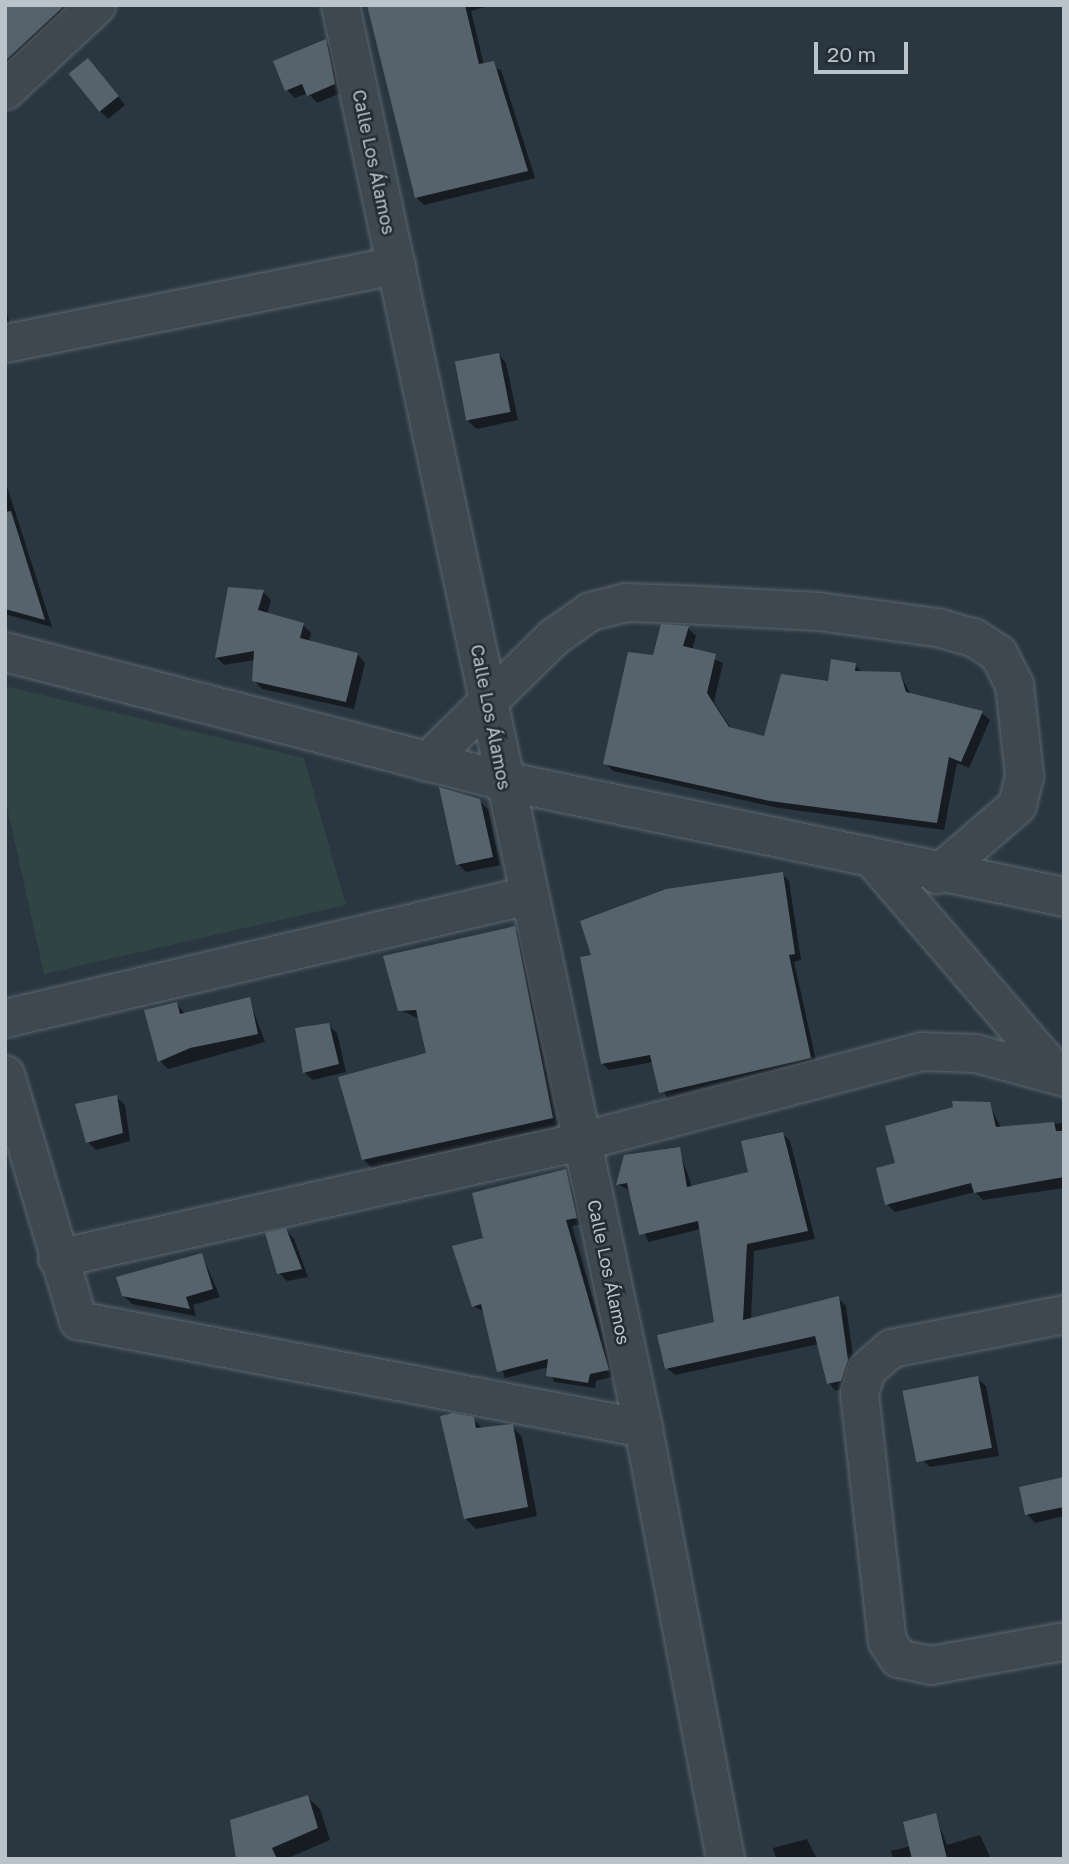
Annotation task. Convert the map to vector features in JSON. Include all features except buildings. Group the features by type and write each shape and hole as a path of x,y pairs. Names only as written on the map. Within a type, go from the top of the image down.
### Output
{"street":[{"path":"5,90 96,5"},
{"name":"Calle Los Álamos","path":"341,5 643,1428 725,1859"},
{"path":"5,343 396,265"},
{"path":"426,762 552,637 590,611 625,602 818,611 973,637 998,653 1014,685 1024,776 1017,805 937,874"},
{"path":"5,652 504,781 876,863 1064,898"},
{"path":"876,863 1061,1076"},
{"path":"5,1018 528,894"},
{"path":"57,1258 581,1141 921,1051 975,1053 1061,1076"},
{"path":"5,1074 57,1258 78,1320 643,1428"},
{"path":"1064,1314 891,1348 866,1370 859,1393 887,1641 898,1658 930,1665 1064,1641"}],"green space":[{"path":"5,686 304,758 346,905 44,974 5,798"}]}
